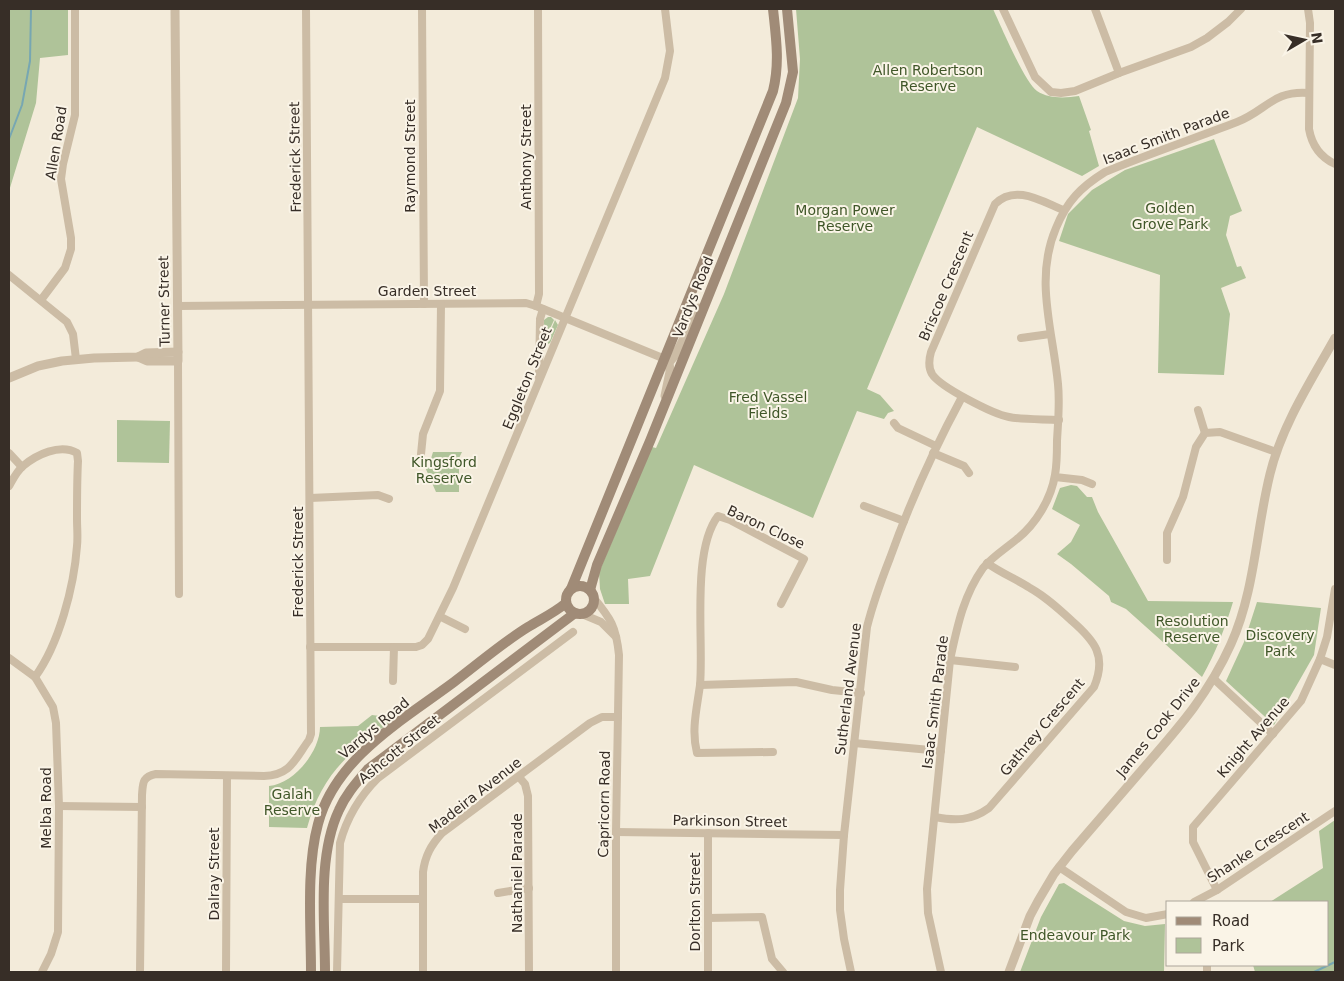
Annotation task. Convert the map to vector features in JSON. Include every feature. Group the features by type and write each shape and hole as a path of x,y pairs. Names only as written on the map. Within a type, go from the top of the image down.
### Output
{"main road":[{"name":"Vardys Road","path":"571,589 773,91 778,57 773,9"},
{"name":"Vardys Road","path":"592,594 596,565 662,412 784,111 790,92 793,72 787,9"},
{"path":"578,586 587,588 592,594 590,610 578,613 569,609 566,603 567,594 571,589 578,586"},
{"name":"Vardys Road","path":"311,972 311,885 316,833 320,817 329,796 342,775 355,760 385,733 527,628 554,613 566,603"},
{"name":"Vardys Road","path":"325,972 325,869 329,844 339,810 351,789 368,769 382,758 578,613"}],"street":[{"name":"Allen Road","path":"41,300 63,272 69,260 71,249 71,238 61,179 64,158 75,120 75,9"},
{"name":"Turner Street","path":"175,9 180,594"},
{"name":"Frederick Street","path":"140,972 142,807 145,780 148,776 156,774 264,776 282,773 287,770 309,740 311,731 306,9"},
{"name":"Raymond Street","path":"422,9 424,304"},
{"name":"Anthony Street","path":"538,9 539,382"},
{"name":"Eggleton Street","path":"310,647 422,646 428,639 440,616 539,382 665,78 670,50 665,9"},
{"path":"1003,9 1035,77 1051,92 1061,93 1075,91 1192,47 1228,22 1241,9"},
{"path":"1095,9 1119,73"},
{"path":"1308,9 1310,23 1308,129 1313,145 1324,157 1335,164"},
{"name":"Isaac Smith Parade","path":"941,972 927,903 928,869 935,817 950,660 964,602 975,580 987,563 1032,525 1042,509 1055,477 1058,382 1045,298 1044,272 1048,248 1063,210 1089,182 1105,172 1239,122 1281,96 1300,92 1309,93"},
{"name":"Briscoe Crescent","path":"1058,420 1008,417 962,396 942,385 932,375 930,356 992,210 1002,198 1017,194 1025,195 1063,210"},
{"path":"9,275 41,300 69,326 74,338 76,359"},
{"path":"665,359 671,360 676,354 698,309 708,299"},
{"name":"Garden Street","path":"178,306 521,303 540,307 665,359"},
{"path":"422,454 423,434 440,391 441,304"},
{"path":"1022,338 1050,334"},
{"name":"James Cook Drive","path":"1009,972 1030,916 1059,867 1187,717 1214,679 1232,643 1242,612 1268,481 1276,452 1296,408 1335,338"},
{"path":"9,378 38,366 76,359 138,356 146,353 178,357"},
{"path":"662,412 670,369 670,363 665,359"},
{"name":"Sutherland Avenue","path":"851,972 840,910 841,874 867,627 872,605 904,520 934,449 962,396"},
{"path":"1167,560 1167,533 1183,496 1196,447 1205,433 1198,410"},
{"path":"894,423 898,428 964,466 969,473"},
{"path":"1205,433 1220,432 1276,452"},
{"path":"9,486 22,467 44,453 59,449 71,449 77,453 77,544 75,568 51,650 35,677"},
{"path":"9,453 22,467"},
{"path":"1055,477 1082,480 1092,484"},
{"path":"310,498 378,495 389,499"},
{"path":"864,506 904,520"},
{"name":"Baron Close","path":"700,685 701,590 704,556 713,523 718,516 730,520 804,559 781,604"},
{"name":"Gathrey Crescent","path":"935,817 964,820 981,814 989,808 1094,687 1097,680 1098,654 1087,634 1041,594 987,563"},
{"name":"Knight Avenue","path":"1217,890 1193,842 1193,827 1301,701 1320,659 1327,637 1335,589"},
{"name":"Capricorn Road","path":"592,594 610,617 616,636 618,655 616,972"},
{"path":"578,613 601,622 616,636"},
{"path":"440,616 465,629"},
{"name":"Ashcott Street","path":"337,972 340,843 348,820 360,798 378,778 573,632"},
{"path":"393,681 394,647"},
{"name":"Melba Road","path":"9,658 35,677 53,707 56,723 59,806 58,932 51,954 42,972"},
{"path":"1320,659 1335,665"},
{"path":"950,660 1015,667"},
{"path":"1214,679 1273,734"},
{"path":"773,752 698,753 694,743 695,718 700,685 796,682 832,690 861,693"},
{"name":"Madeira Avenue","path":"423,972 424,862 432,844 442,833 590,723 602,717 618,717"},
{"path":"854,743 941,751"},
{"name":"Dalray Street","path":"226,972 227,776"},
{"name":"Nathaniel Parade","path":"519,777 525,784 528,796 529,972"},
{"path":"59,806 142,807"},
{"name":"Shanke Crescent","path":"1196,901 1217,890 1335,811"},
{"name":"Parkinson Street","path":"616,832 844,835"},
{"name":"Dorlton Street","path":"708,833 708,972"},
{"path":"1059,867 1126,912 1146,918 1166,914"},
{"path":"498,893 529,888"},
{"path":"339,899 423,899"},
{"path":"708,918 762,917 772,959 783,972"}],"green space":[{"path":"9,9 68,9 68,55 40,58 36,103 9,191"},
{"path":"796,9 993,9 1019,65 1037,91 1052,97 1079,96 1091,130 1089,131 1099,166 1082,176 977,127 867,389 880,395 894,411 888,413 884,419 857,411 813,518 694,465 650,576 628,579 629,604 605,604 600,589 599,572 652,447 656,448 724,294 798,98 800,59"},
{"name":"Golden Grove Park","path":"1214,139 1242,211 1230,216 1226,235 1237,267 1241,266 1246,278 1221,288 1230,314 1224,375 1158,373 1160,275 1059,241 1068,214 1092,190 1125,170"},
{"path":"548,317 554,320 544,342 544,320"},
{"path":"555,320 558,325 550,343 546,345 545,344"},
{"path":"117,420 170,421 169,463 117,462"},
{"name":"Kingsford Reserve","path":"433,452 462,452 459,458 459,492 436,492 425,467 429,465"},
{"name":"Resolution Reserve","path":"1071,485 1077,486 1087,497 1092,497 1098,512 1148,601 1233,602 1220,640 1202,677 1126,609 1111,602 1109,596 1057,554 1071,542 1080,525 1052,509 1060,488"},
{"name":"Discovery Park","path":"1257,602 1321,608 1314,655 1274,725 1226,681 1244,642"},
{"name":"Galah Reserve","path":"372,715 396,718 352,752 330,777 313,809 307,828 269,827 269,786 288,779 304,765 316,746 320,727 358,726"},
{"path":"1335,820 1335,972 1255,972 1253,966 1329,966 1329,901 1272,901 1323,868 1319,831"},
{"name":"Endeavour Park","path":"1064,883 1124,921 1145,926 1165,924 1164,972 1020,972 1041,917 1059,884"}],"waterway":[{"path":"9,139 22,105 30,61 31,9"},
{"path":"1329,965 1335,962"},
{"path":"1314,972 1327,966"}],"park label":[{"name":"Allen Robertson Reserve","path":"928,78"},
{"name":"Morgan Power Reserve","path":"845,218"},
{"name":"Fred Vassel Fields","path":"768,406"}]}
